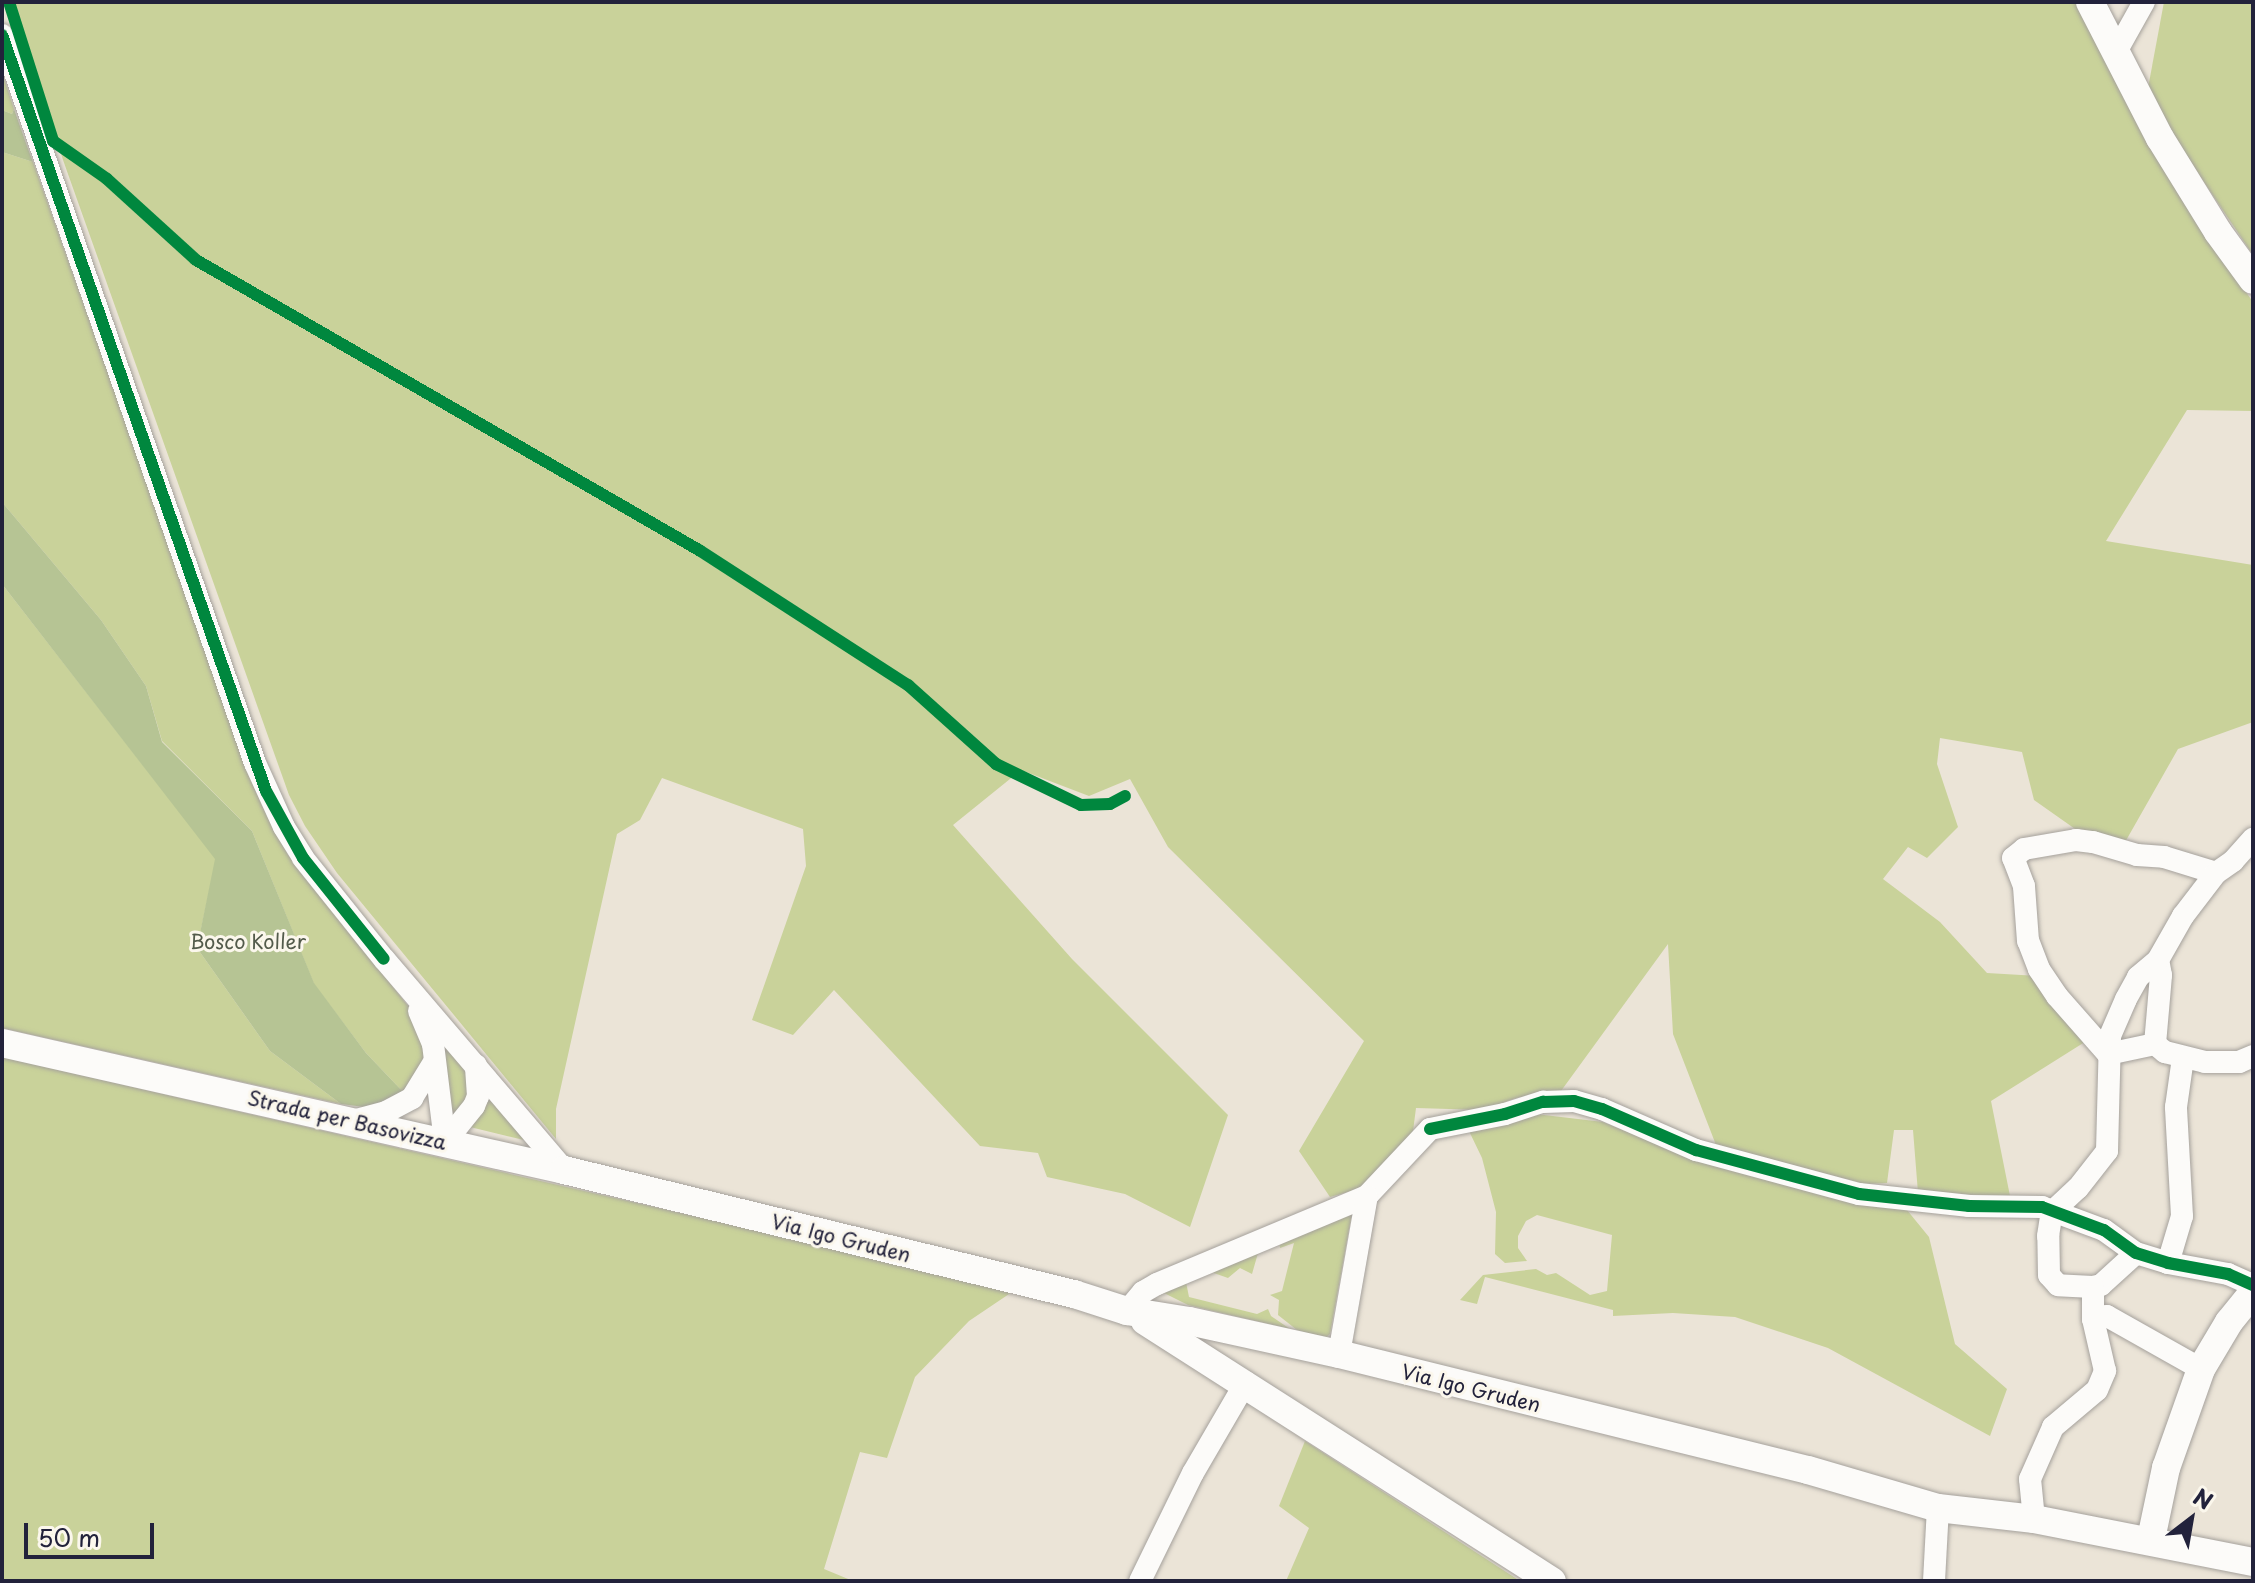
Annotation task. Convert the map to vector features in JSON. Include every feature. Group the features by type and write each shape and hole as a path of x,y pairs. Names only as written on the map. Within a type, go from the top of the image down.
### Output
{"main road":[{"path":"2090,2 2160,138 2218,232 2253,280"},
{"name":"Strada per Basovizza","path":"2,1043 445,1142 692,1202"},
{"name":"Via Igo Gruden","path":"692,1202 1074,1294 1127,1311 1189,1321 1339,1354 1808,1470 1938,1508 2034,1519 2151,1539 2253,1562"},
{"path":"2151,1539 2166,1468 2201,1369 2229,1322 2253,1292"},
{"path":"1127,1311 1169,1333 1552,1581"}],"street":[{"path":"2116,52 2144,2"},
{"path":"2,35 266,791 303,858 384,959 564,1170"},
{"path":"2136,1253 2101,1285 2058,1285 2049,1275 2048,1236 2052,1212 2078,1188 2107,1151 2110,1036 2126,999 2138,977 2158,960 2183,916 2216,873 2233,861 2253,839"},
{"path":"2108,1054 2057,996 2039,969 2028,941 2024,886 2013,858 2024,849 2076,840 2137,855 2164,857 2216,873"},
{"path":"384,959 427,1024 445,1142"},
{"path":"2155,1044 2161,975 2158,960"},
{"path":"2108,1054 2155,1044 2183,1058 2223,1064 2253,1056"},
{"path":"2168,1263 2183,1200 2176,1107 2183,1058"},
{"path":"353,1121 403,1105 420,1088 434,1062"},
{"path":"445,1142 474,1106 478,1096 476,1065"},
{"path":"1127,1311 1143,1292 1157,1284 1367,1196 1430,1129 1505,1114 1543,1102 1574,1101 1602,1109 1696,1150 1859,1194 1969,1206 2030,1206 2104,1230 2136,1253 2168,1263 2228,1274 2253,1285"},
{"path":"1339,1354 1367,1196"},
{"path":"2034,1519 2030,1479 2053,1427 2097,1390 2105,1371 2093,1319 2093,1287"},
{"path":"2093,1319 2107,1316 2201,1369"},
{"path":"1140,1581 1200,1461 1246,1382"},
{"path":"1934,1581 1938,1508"}],"green space":[{"path":"13,2 2078,2 2227,265 2253,302 2253,411 2187,410 2106,541 2253,565 2253,722 2178,749 2124,844 2078,831 2034,800 2022,752 1940,738 1937,764 1958,827 1927,858 1908,847 1883,879 1940,922 1987,973 2037,976 2088,1040 1991,1101 2010,1196 1918,1193 1913,1130 1894,1130 1887,1183 1865,1184 1716,1145 1673,1034 1668,944 1561,1091 1516,1098 1483,1110 1416,1108 1412,1139 1362,1188 1330,1197 1299,1151 1364,1041 1168,847 1130,779 1089,796 1021,770 953,825 1072,959 1228,1115 1190,1227 1125,1194 1047,1177 1038,1153 980,1146 834,990 793,1035 752,1020 806,866 803,829 662,778 640,820 617,834 556,1109 556,1139 337,873 305,826 289,795 63,160"},
{"path":"2164,2 2253,2 2253,255 2173,136 2148,88"},
{"path":"2,72 14,109 12,114 2,110"},
{"path":"14,109 33,162 2,152 2,110 12,114"},
{"path":"2,152 33,162 262,806 288,855 412,1011 426,1059 406,1095 366,1053 314,984 252,831 162,741 146,686 101,620 2,502"},
{"name":"Bosco Koller","path":"2,502 101,620 146,686 162,742 252,831 314,983 366,1053 406,1095 372,1108 341,1104 270,1051 197,948 215,859 2,584"},
{"path":"2,584 216,859 197,948 270,1051 341,1104 2,1028"},
{"path":"441,1036 464,1061 470,1095 453,1117"},
{"path":"2,1057 1015,1290 969,1321 915,1377 887,1458 860,1452 824,1569 853,1581 2,1581"},
{"path":"486,1093 524,1140 470,1127"},
{"path":"1536,1114 1603,1122 1684,1155 1907,1210 1929,1237 1955,1344 2007,1389 1990,1436 1828,1348 1735,1317 1673,1313 1613,1316 1613,1310 1485,1277 1477,1304 1460,1300 1483,1275 1536,1269 1547,1275 1556,1273 1590,1295 1607,1291 1612,1235 1537,1215 1526,1221 1518,1236 1518,1248 1527,1261 1505,1263 1495,1254 1496,1212 1482,1158 1469,1131"},
{"path":"1352,1213 1330,1334 1325,1338 1297,1330 1278,1315 1279,1300 1270,1295 1282,1291 1294,1243 1280,1248 1279,1240"},
{"path":"1258,1253 1252,1274 1240,1268 1228,1278 1211,1272"},
{"path":"1186,1282 1189,1297 1257,1314 1268,1309 1271,1316 1290,1329 1188,1305 1162,1292"},
{"path":"1305,1441 1520,1581 1286,1581 1309,1528 1279,1506"}],"cycle path":[{"path":"9,2 53,141 107,179 196,260 699,550 908,685 996,764 1081,805 1110,804 1125,796"},
{"path":"2,35 266,791 303,858 384,959"},
{"path":"1430,1129 1505,1114 1543,1102 1574,1101 1602,1109 1696,1150 1859,1194 1969,1206 2042,1207 2104,1230 2136,1253 2168,1263 2228,1274 2253,1285"}]}
